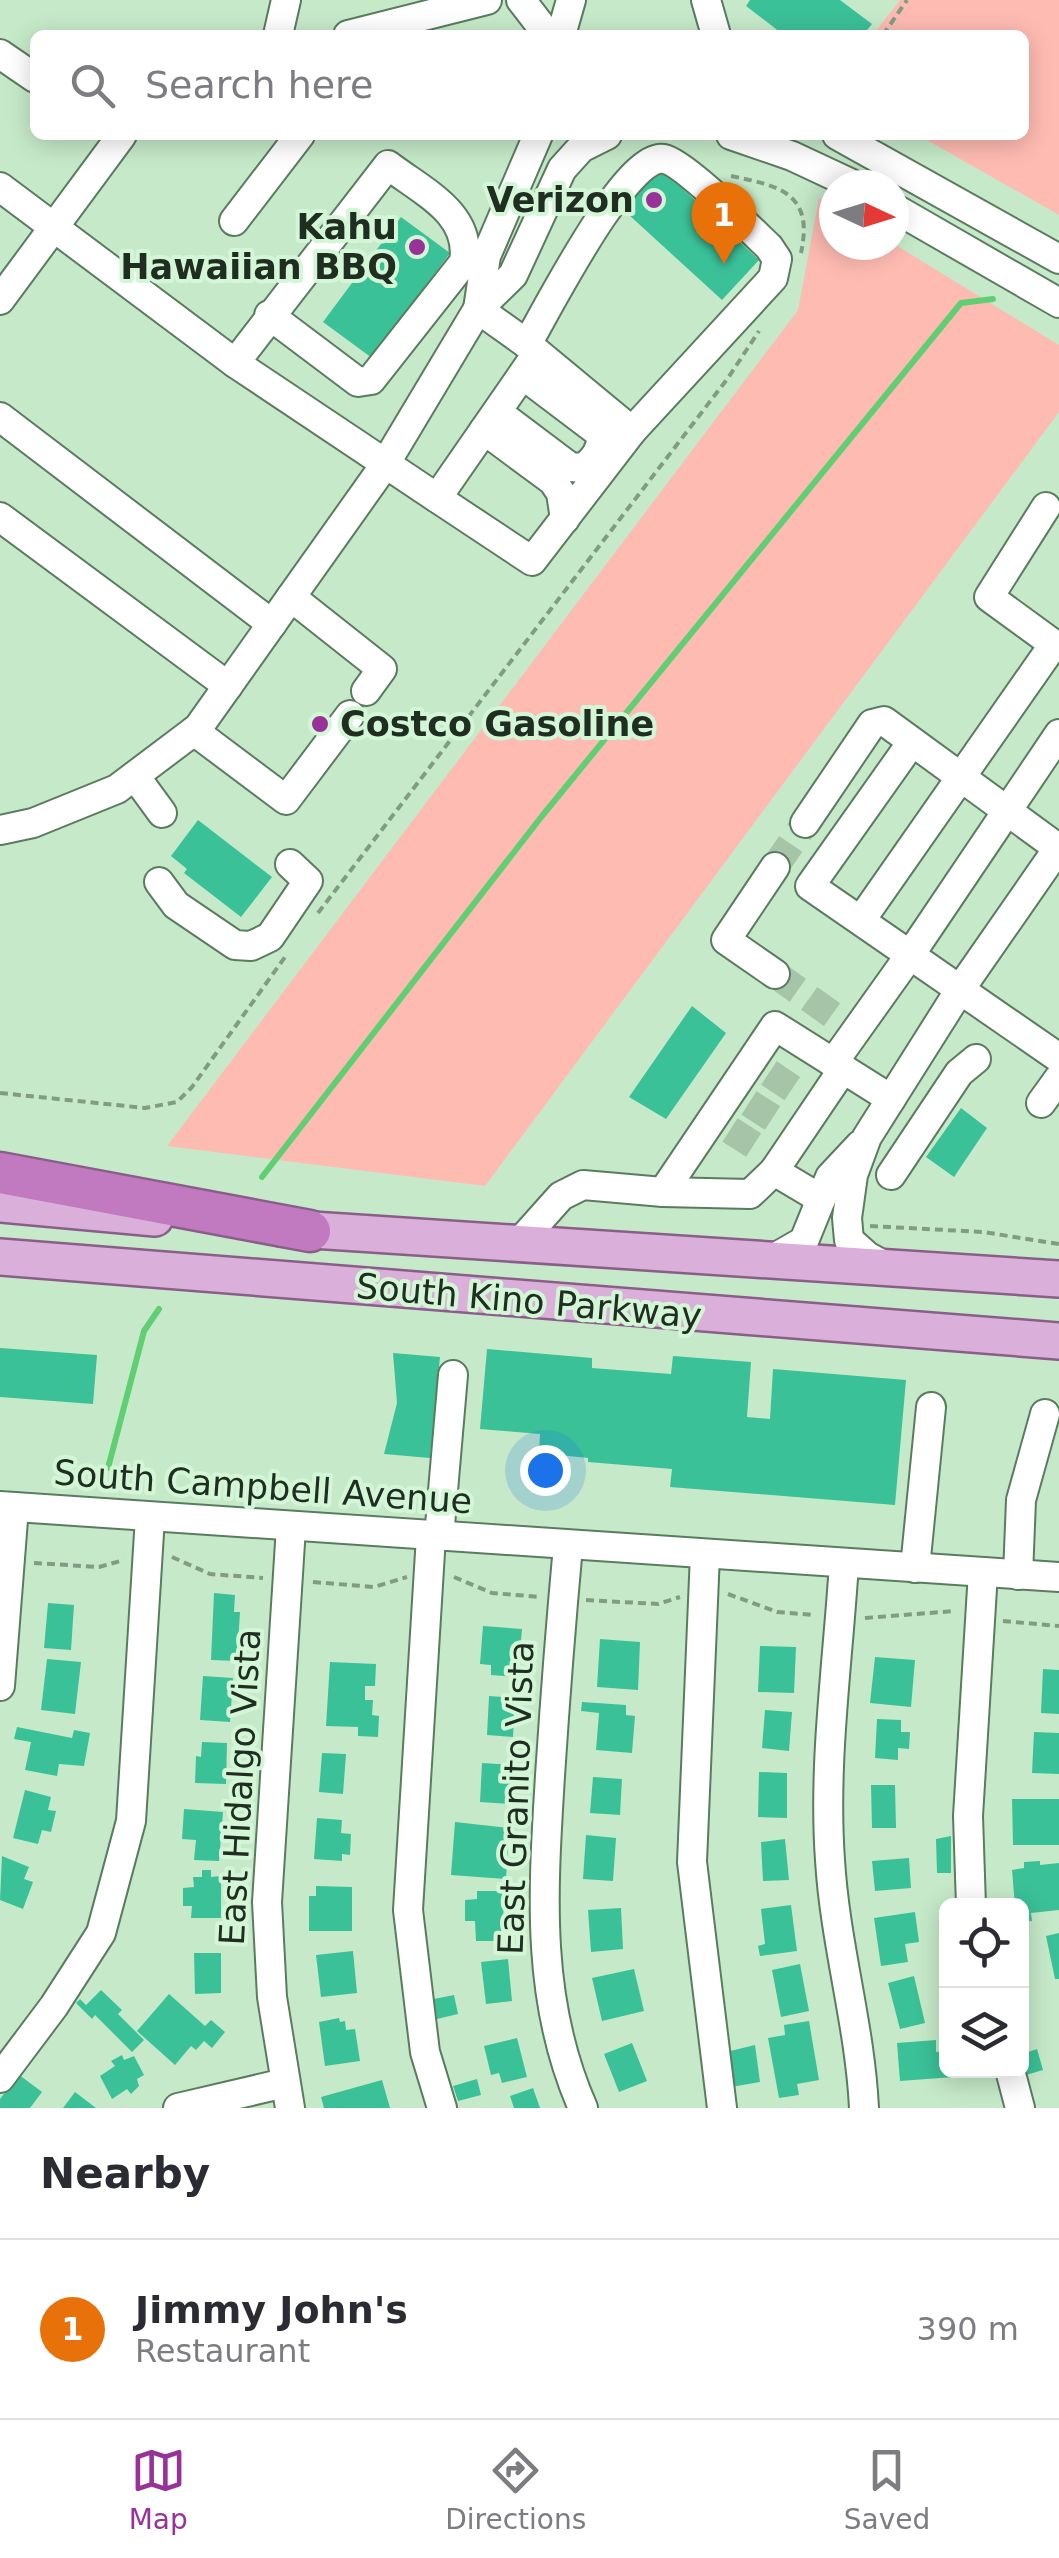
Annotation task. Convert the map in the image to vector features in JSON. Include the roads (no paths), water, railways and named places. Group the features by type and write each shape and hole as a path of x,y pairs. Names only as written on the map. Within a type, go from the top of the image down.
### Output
{"highway":[{"path":"0,1172 310,1231"}],"main road":[{"name":"South Kino Parkway","path":"0,1204 310,1231 1059,1280"},
{"path":"514,1299 519,1244"},
{"name":"South Kino Parkway","path":"0,1257 1059,1341"}],"street":[{"path":"279,30 286,0"},
{"path":"368,30 487,0"},
{"path":"521,0 544,30"},
{"path":"562,30 571,0"},
{"path":"706,0 717,30"},
{"path":"719,30 724,0"},
{"path":"0,54 30,75"},
{"path":"0,300 116,140"},
{"path":"234,222 296,140"},
{"path":"478,309 486,256 536,140"},
{"path":"0,830 33,823 117,789 194,731 392,453 478,309 513,275 562,169 581,148 598,140"},
{"path":"746,140 822,170"},
{"path":"847,140 1059,260"},
{"path":"0,187 235,363 392,453 437,498 532,560 565,519 600,463 773,278 777,259 769,247 668,159 646,162 600,216 529,358 437,498"},
{"path":"235,363 269,315 388,165 452,215 463,230 467,245 464,262 371,380 358,382 269,315"},
{"path":"909,217 1059,302"},
{"path":"478,309 601,434 600,463"},
{"path":"529,358 632,431"},
{"path":"0,417 272,624"},
{"path":"490,421 570,467 600,463"},
{"path":"490,421 553,480 561,493 565,519"},
{"path":"861,920 1056,646 988,597 1055,504"},
{"path":"0,517 228,686"},
{"path":"194,731 286,800 358,703 382,669 291,597"},
{"path":"805,822 872,724 884,722 1059,847 961,988 868,1137 853,1175 846,1218 849,1240 888,1268"},
{"path":"519,1244 561,1196 583,1185 750,1194 790,1129 838,1066 845,1023 910,955 1059,734"},
{"path":"912,742 810,886 1059,1058"},
{"path":"135,776 162,814"},
{"path":"159,882 176,905 236,944 251,946 270,937 308,882 290,864"},
{"path":"775,867 726,940 776,974"},
{"path":"663,1192 722,1124 760,1067 775,1026 891,1099"},
{"path":"890,1175 959,1073 976,1059"},
{"path":"1041,1102 1059,1078"},
{"path":"771,1260 804,1241 830,1177 868,1137"},
{"path":"772,1162 822,1199"},
{"path":"442,2108 425,2052 408,1910 429,1571 454,1376"},
{"path":"914,1568 930,1407"},
{"path":"1018,1575 1021,1500 1044,1414"},
{"path":"0,1686 10,1562 7,1507"},
{"name":"South Campbell Avenue","path":"7,1507 1059,1577"},
{"path":"0,2078 101,1934 131,1821 150,1517"},
{"name":"East Hidalgo Vista","path":"288,2095 269,1966 267,1902 292,1527"},
{"name":"East Granito Vista","path":"568,1546 547,1827 544,1959 564,2067 583,2108"},
{"path":"705,1554 692,1862 722,2108"},
{"path":"844,1563 828,1799 829,1856 834,1921 862,2070 864,2108"},
{"path":"971,1898 968,1816 983,1572"},
{"path":"1012,2078 1020,2108"},
{"path":"178,2108 288,2095"}],"waterway":[{"path":"262,1177 542,816 961,303 993,299"},
{"path":"108,1468 144,1331 159,1309"}],"tunnel":[{"path":"775,867 805,823"},
{"path":"775,974 834,1016"},
{"path":"769,1073 802,1095"},
{"path":"749,1103 782,1124"},
{"path":"730,1130 763,1151"}],"place":[{"name":"Verizon","path":"654,200"},
{"name":"Kahu Hawaiian BBQ","path":"417,247"},
{"name":"Jimmy John's","path":"724,264"},
{"name":"Costco Gasoline","path":"320,724"}]}
